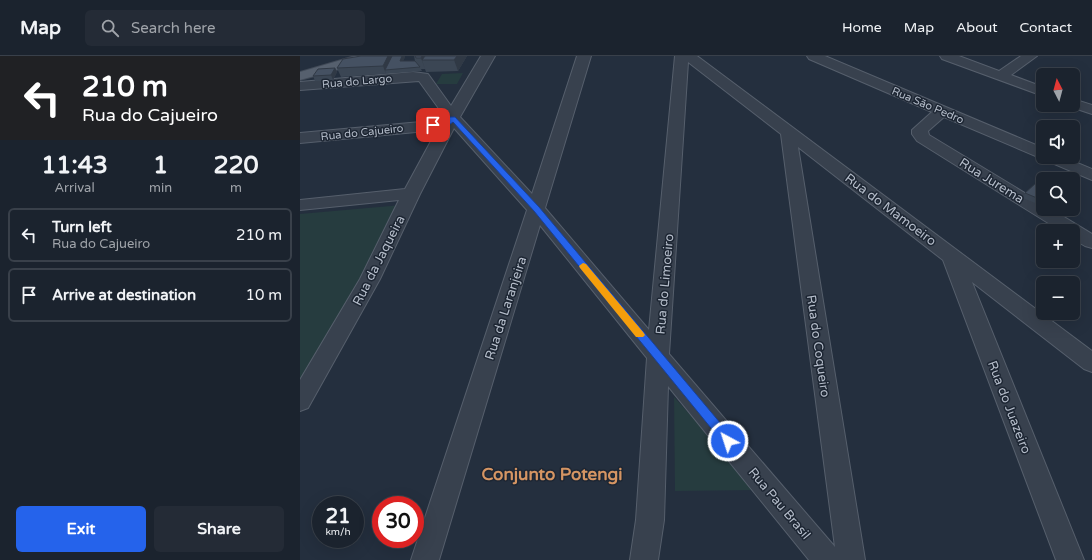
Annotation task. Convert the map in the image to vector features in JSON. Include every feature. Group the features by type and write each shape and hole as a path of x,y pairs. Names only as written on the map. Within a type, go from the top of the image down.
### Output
{"main road":[{"path":"300,64 332,56"},
{"path":"300,76 370,56"}],"street":[{"name":"Rua da Jaqueira","path":"300,401 370,279 411,194 450,121 488,56"},
{"name":"Rua da Laranjeira","path":"425,560 584,56"},
{"name":"Rua do Limoeiro","path":"644,560 650,520 658,357 682,56"},
{"name":"Rua do Mamoeiro","path":"689,56 1092,363"},
{"name":"Rua São Pedro","path":"814,56 1036,151"},
{"path":"947,56 1036,89"},
{"path":"1001,76 1030,56"},
{"name":"Rua Pau Brasil","path":"413,76 423,77 450,121 536,209 827,560"},
{"name":"Rua do Largo","path":"300,86 413,76"},
{"path":"1080,106 1092,110"},
{"name":"Rua Jurema","path":"942,111 920,130 920,134 924,138 1092,242"},
{"name":"Rua do Cajueiro","path":"300,138 450,121"},
{"name":"Rua do Coqueiro","path":"788,131 851,560"},
{"path":"1066,164 1092,175"},
{"path":"300,205 411,194"},
{"name":"Rua do Juazeiro","path":"950,254 1070,560"}],"green space":[{"path":"463,73 457,84 436,84 442,74"},
{"path":"402,205 300,384 300,214"},
{"path":"674,397 758,490 675,491"}],"building":[{"path":"361,56 388,56 383,66 337,68 343,59"},
{"path":"392,56 402,56 400,61 415,61 420,67 385,70"},
{"path":"415,56 422,56 421,58 416,58"},
{"path":"425,56 457,56 454,60 422,60"},
{"path":"335,68 331,75 313,76 318,69"},
{"path":"1036,183 1036,198 1025,193"}],"slow traffic":[{"path":"583,266 640,335"}],"district":[{"name":"Conjunto Potengi","path":"552,474"}],"route":[{"path":"433,125 448,124 453,118 536,209 728,441"}]}
